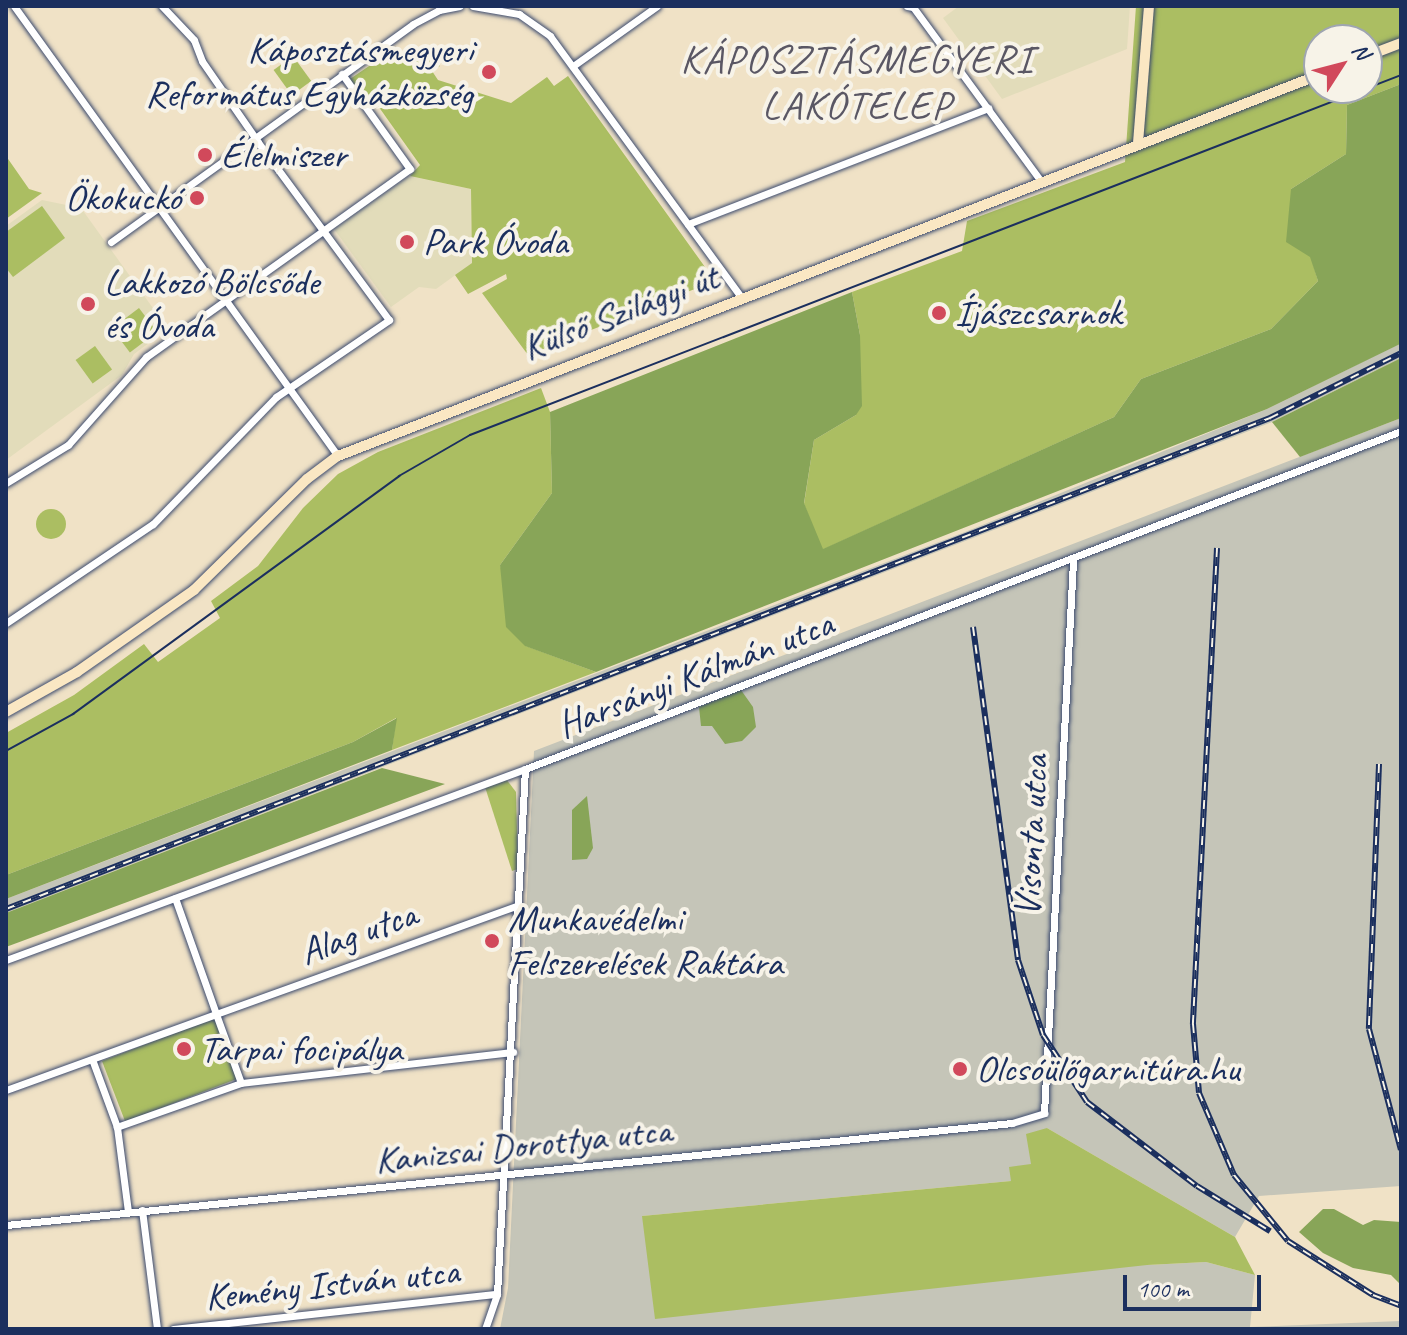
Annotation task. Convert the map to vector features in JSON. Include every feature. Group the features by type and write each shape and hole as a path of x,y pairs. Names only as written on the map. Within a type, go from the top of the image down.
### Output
{"street":[{"path":"14,6 338,456"},
{"path":"6,623 153,524 289,387 389,320 322,233 202,61 194,40 162,6"},
{"path":"111,242 387,42 427,15 460,6"},
{"path":"473,6 497,7 542,28 741,297"},
{"path":"573,66 657,6"},
{"path":"907,6 923,21 1040,180"},
{"path":"1138,143 1149,6"},
{"path":"6,483 61,450 146,357 410,169 342,74"},
{"name":"Külső Szilágyi út","path":"6,712 77,672 194,590 307,479 338,456 1040,180 1303,81"},
{"path":"688,224 988,108"},
{"name":"Harsányi Kálmán utca","path":"6,960 525,769 846,647 902,620 1073,561 1401,431"},
{"name":"Visonta utca","path":"1044,1113 1073,561"},
{"path":"485,1329 497,1294 513,1052 525,769"},
{"path":"175,898 241,1083"},
{"name":"Alag utca","path":"92,1059 519,905"},
{"path":"117,1127 241,1083 513,1052"},
{"path":"6,1090 92,1059 117,1127 128,1212"},
{"name":"Kanizsai Dorottya utca","path":"6,1225 1012,1123 1044,1113"},
{"path":"142,1210 157,1329"},
{"name":"Kemény István utca","path":"173,1329 497,1294"}],"shaded area":[{"path":"959,6 1130,6 1127,49 1002,99 943,18"},
{"name":"Park Óvoda","path":"409,176 471,189 472,263 436,289 419,287 391,307 334,229"},
{"name":"Lakkozó Bölcsőde és Óvoda","path":"42,200 81,208 168,329 134,354 122,375 6,460 6,226"},
{"path":"1401,343 1401,358 1272,422 6,913 6,899 965,532 1267,409"},
{"path":"1401,418 1401,1186 1259,1196 1235,1237 1047,1128 1031,1164 1011,1181 642,1216 1147,1265 1206,1262 1255,1275 1250,1327 1401,1321 1401,1329 500,1329 508,1288 534,751"}],"green space":[{"path":"1136,6 1401,6 1401,84 1383,91 1383,24 1303,24 1303,104 1350,104 1347,105 1346,154 1291,189 1318,281 1271,329 1141,379 1114,417 822,550 804,504 814,440 856,415 860,335 852,292 962,251 967,221 1125,162"},
{"path":"427,46 440,66 432,71 438,80 511,103 547,77 554,86 568,76 715,281 528,355 482,293 507,279 506,274 468,294 455,275 472,263 471,189 410,176 420,165 371,96 365,99 350,79 397,47 406,60"},
{"path":"293,56 311,81 292,95 274,70"},
{"path":"1401,84 1400,344 1267,409 596,672 525,646 506,627 500,565 552,493 550,412 852,292 860,335 862,406 856,415 814,440 804,503 823,549 1114,417 1141,379 1271,329 1318,281 1310,257 1286,242 1291,189 1346,154 1347,105 1383,104 1383,91"},
{"path":"6,156 29,189 42,193 6,219"},
{"path":"42,206 65,238 13,277 6,268 6,232"},
{"path":"139,308 157,332 130,352 112,328"},
{"path":"95,346 112,369 93,384 76,360"},
{"path":"1401,358 1401,418 1300,457 1272,422"},
{"path":"541,388 550,412 552,493 500,565 526,646 596,672 392,750 396,718 353,742 6,875 6,733 74,695 144,644 158,662 220,618 211,601 258,566 303,508 338,474 378,452"},
{"path":"51,509 61,514 66,524 61,534 51,539 41,534 36,524 41,514"},
{"path":"741,690 753,707 756,727 742,741 725,744 712,726 701,726 699,707"},
{"path":"397,718 392,750 6,899 6,875 353,742"},
{"path":"382,768 445,784 6,947 6,913"},
{"path":"506,779 516,792 518,869 512,871 485,787"},
{"path":"587,796 593,848 587,859 572,860 572,810"},
{"path":"214,1018 237,1079 125,1122 102,1061"},
{"path":"1047,1128 1235,1237 1255,1275 1206,1262 1147,1265 655,1319 642,1216 1011,1181 1009,1167 1031,1164 1026,1134"},
{"path":"1323,1209 1334,1209 1363,1225 1374,1220 1401,1222 1401,1285 1391,1275 1353,1268 1323,1253 1299,1232"}],"tram line":[{"path":"6,751 73,714 399,476 470,435 1401,75"}],"railway":[{"path":"6,909 1270,418 1401,353"},
{"path":"1217,548 1193,1024 1199,1093 1234,1175 1288,1241 1373,1295 1401,1306"},
{"path":"973,627 1018,960 1043,1035 1087,1102 1197,1186 1270,1231"},
{"path":"1379,764 1369,1029 1401,1150"}],"place":[{"name":"Káposztásmegyeri Református Egyházközség","path":"489,72"},
{"name":"Élelmiszer","path":"205,155"},
{"name":"Ökokuckó","path":"197,198"},
{"name":"Park Óvoda","path":"407,242"},
{"name":"Lakkozó Bölcsőde és Óvoda","path":"88,304"},
{"name":"Íjászcsarnok","path":"939,313"},
{"name":"Munkavédelmi Felszerelések Raktára","path":"492,941"},
{"name":"Tarpai focipálya","path":"184,1049"},
{"name":"Olcsóülőgarnitúra.hu","path":"960,1069"}],"district":[{"name":"KÁPOSZTÁSMEGYERI LAKÓTELEP","path":"857,82"}]}
